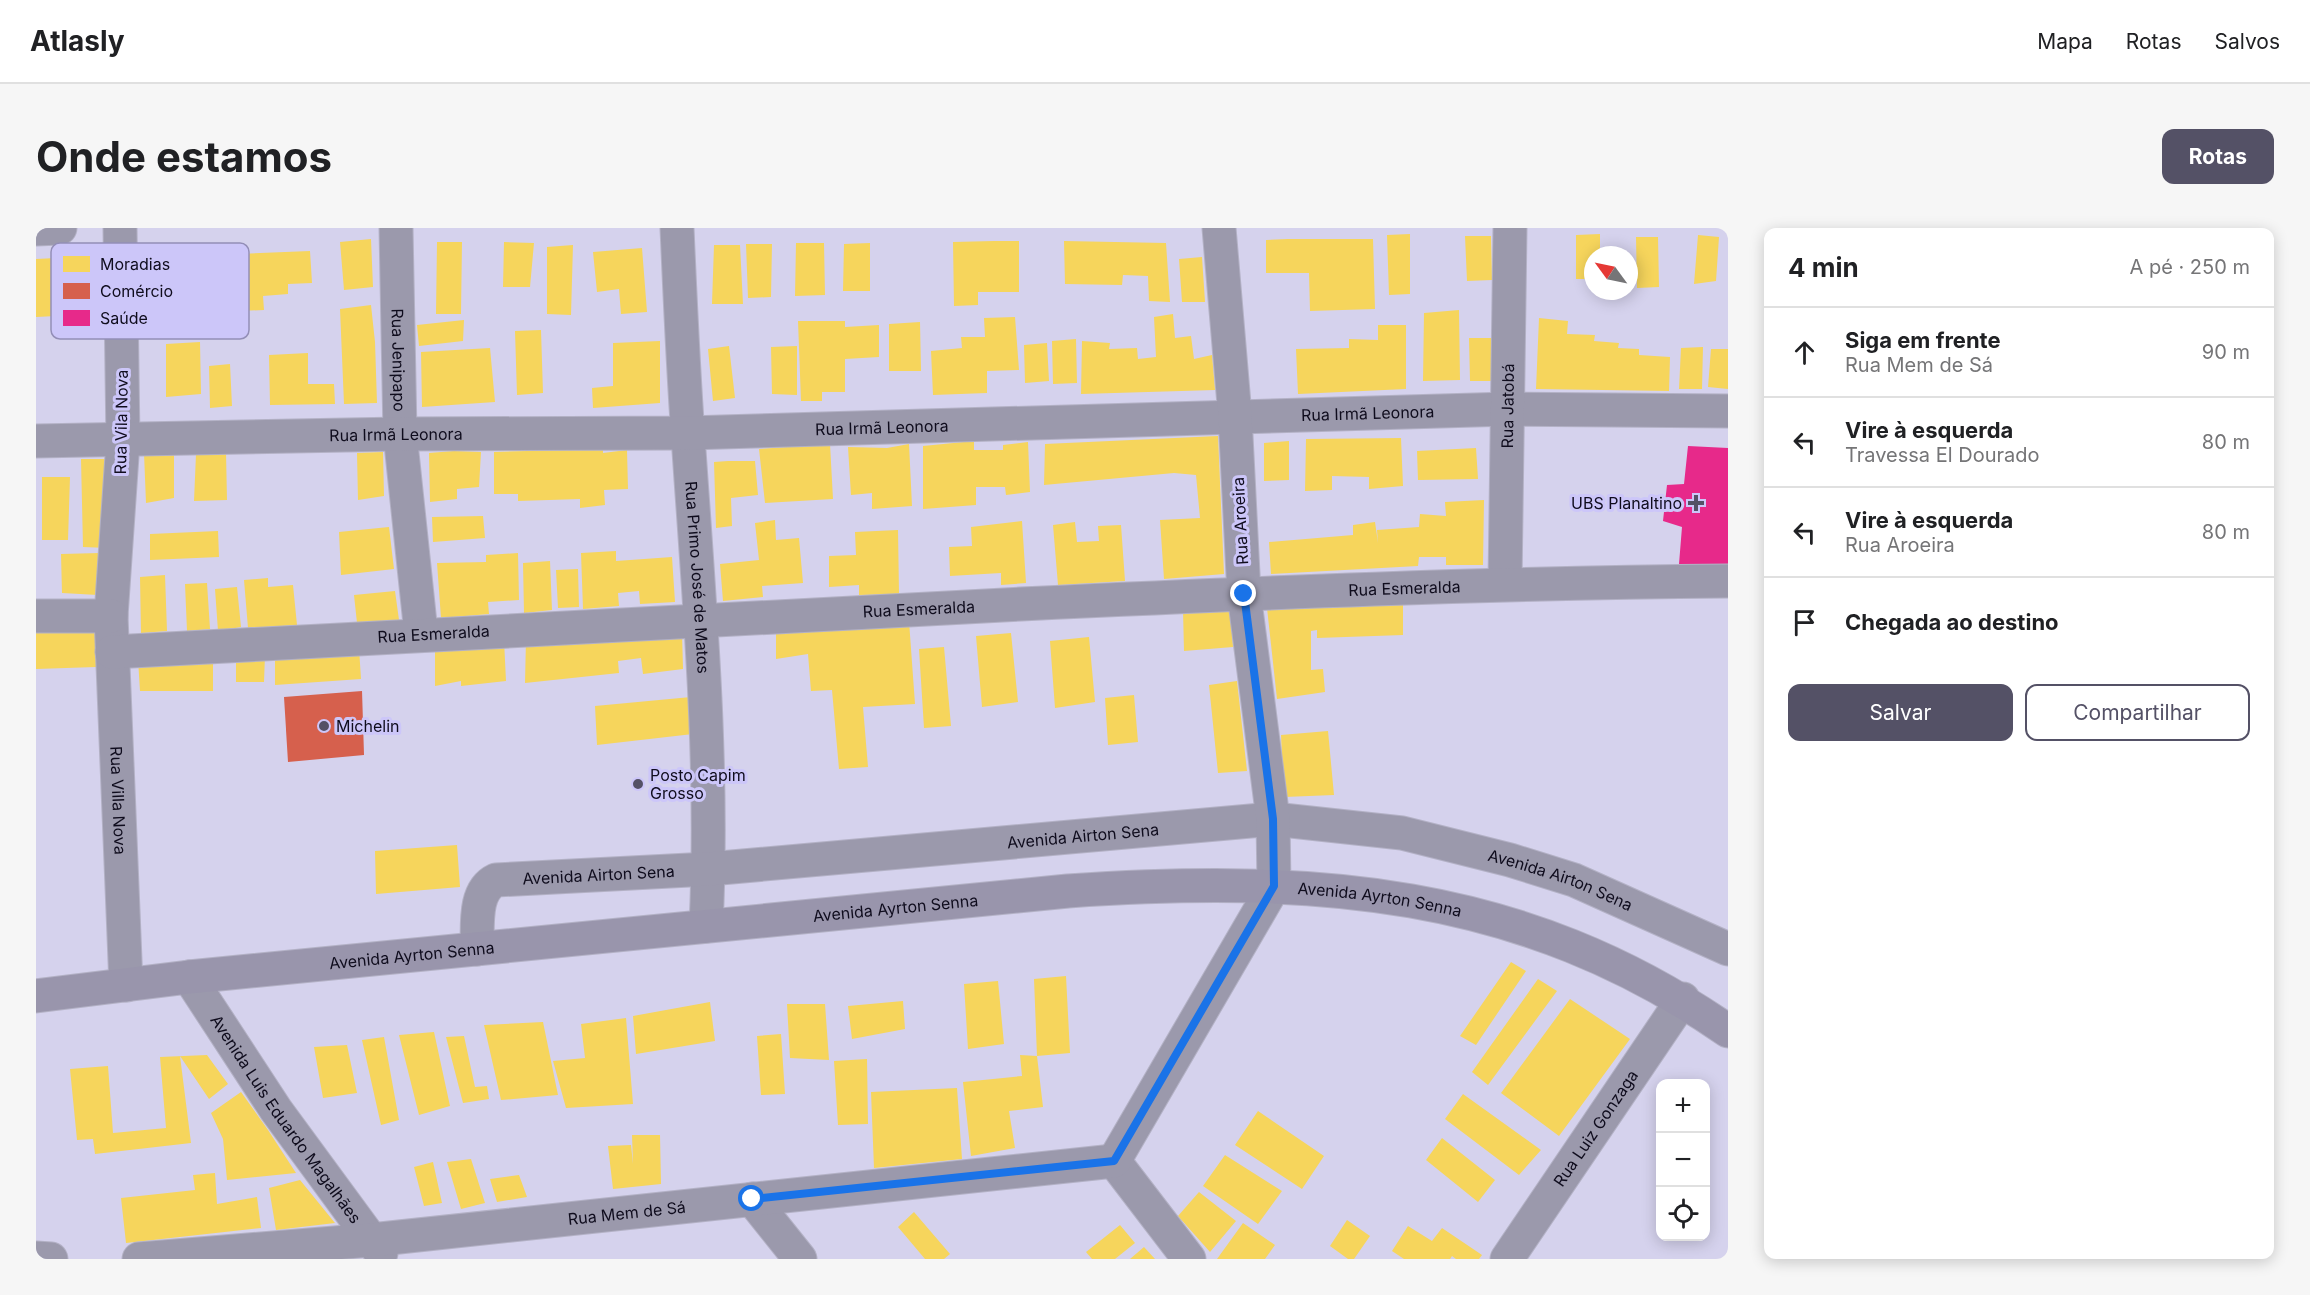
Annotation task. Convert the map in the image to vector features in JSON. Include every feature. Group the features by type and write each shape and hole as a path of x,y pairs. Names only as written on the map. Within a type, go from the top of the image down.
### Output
{"highway":[{"name":"Avenida Ayrton Senna","path":"36,996 189,977 1068,891 1149,886 1274,886 1370,894 1475,913 1578,948 1637,974 1683,999 1728,1030"}],"street":[{"path":"36,229 60,228"},
{"name":"Rua Vila Nova","path":"120,228 120,243"},
{"name":"Rua Jenipapo","path":"396,228 400,434 421,633"},
{"name":"Rua Primo José de Matos","path":"677,228 688,433 702,619 709,869 706,926"},
{"name":"Rua Aroeira","path":"1219,228 1236,416 1244,594 1273,819 1274,886"},
{"name":"Rua Jatobá","path":"1505,583 1510,228"},
{"name":"Rua Vila Nova","path":"111,616 123,441 122,339"},
{"name":"Rua Irmã Leonora","path":"36,441 400,434 688,433 1509,409 1728,411"},
{"name":"Rua Esmeralda","path":"112,652 421,633 1244,594 1505,583 1728,581"},
{"path":"36,616 111,616"},
{"name":"Rua Villa Nova","path":"111,616 126,985"},
{"name":"Avenida Airton Sena","path":"477,949 481,896 488,884 496,880 709,869 1273,819 1401,833 1510,860 1574,880 1728,948"},
{"path":"1189,1259 1114,1161 1274,886"},
{"name":"Avenida Luis Eduardo Magalhães","path":"189,977 276,1110 379,1249"},
{"name":"Rua Luiz Gonzaga","path":"1507,1259 1683,999"},
{"name":"Rua Mem de Sá","path":"139,1259 379,1249 752,1199 1114,1161"},
{"path":"752,1199 800,1259"},
{"path":"36,1258 51,1259"}],"building: Moradias":[{"path":"1410,234 1410,294 1389,295 1387,235"},
{"path":"1600,234 1600,246 1584,246 1584,279 1576,279 1576,235"},
{"path":"1698,235 1719,237 1716,281 1694,284"},
{"path":"1465,236 1491,236 1492,280 1467,281"},
{"path":"1636,237 1658,237 1659,287 1638,288 1638,246"},
{"path":"371,239 373,287 344,290 340,242"},
{"path":"1373,239 1375,309 1310,311 1309,273 1266,273 1266,240"},
{"path":"1019,241 1019,292 978,292 978,305 954,306 953,242"},
{"path":"1064,241 1166,243 1170,302 1149,301 1148,276 1123,275 1122,285 1065,284"},
{"path":"437,242 462,242 461,314 436,314"},
{"path":"504,242 534,243 530,287 503,287"},
{"path":"796,243 824,243 825,295 795,296"},
{"path":"870,243 870,291 843,291 844,244"},
{"path":"746,244 772,244 771,297 748,298"},
{"path":"573,245 571,315 547,314 547,247"},
{"path":"714,245 740,245 743,304 712,304"},
{"path":"642,248 647,312 621,314 619,289 597,292 593,252"},
{"path":"310,251 312,283 288,284 288,294 263,296 264,310 249,311 249,254"},
{"path":"1202,257 1205,302 1182,302 1179,259"},
{"path":"51,258 51,316 36,317 36,259"},
{"path":"371,305 377,403 344,404 340,309"},
{"path":"1459,310 1460,380 1423,381 1424,313"},
{"path":"1173,314 1175,338 1191,336 1194,359 1212,355 1215,390 1081,394 1082,341 1110,343 1109,349 1137,348 1138,359 1156,357 1154,317"},
{"path":"1015,317 1019,370 987,371 987,393 933,395 931,351 962,348 961,337 985,337 984,318"},
{"path":"1539,318 1568,321 1567,334 1595,335 1594,341 1619,343 1618,348 1639,349 1639,355 1670,357 1669,391 1536,389"},
{"path":"464,320 463,341 419,346 417,325"},
{"path":"798,321 845,321 845,327 879,325 879,357 845,359 845,392 822,392 822,401 801,401"},
{"path":"920,322 921,371 889,371 889,324"},
{"path":"1378,325 1406,325 1406,389 1298,394 1296,349 1349,348 1349,339 1378,340"},
{"path":"541,330 543,393 517,395 515,331"},
{"path":"1469,338 1493,338 1494,381 1470,381"},
{"path":"1076,339 1077,383 1053,384 1052,341"},
{"path":"660,341 660,403 593,408 592,388 613,386 613,343"},
{"path":"200,342 201,394 166,397 166,344"},
{"path":"1047,343 1049,381 1025,383 1024,345"},
{"path":"729,346 735,398 713,401 708,349"},
{"path":"797,346 797,395 772,394 771,347"},
{"path":"1703,347 1702,389 1679,389 1681,348"},
{"path":"490,348 495,402 422,407 421,352"},
{"path":"1711,349 1728,349 1728,389 1708,387"},
{"path":"308,353 308,384 334,384 335,404 270,405 269,355"},
{"path":"230,364 232,406 210,408 209,366"},
{"path":"1218,436 1224,574 1164,579 1160,520 1200,518 1196,475 1174,473 1044,485 1045,444"},
{"path":"1401,438 1403,486 1369,489 1369,477 1332,476 1332,490 1305,491 1306,439"},
{"path":"974,441 974,450 1003,450 1003,445 1028,442 1030,492 1006,495 1005,487 976,487 976,505 923,509 923,446"},
{"path":"1289,441 1289,480 1264,481 1264,443"},
{"path":"830,444 833,499 765,503 759,449"},
{"path":"909,444 912,506 872,509 872,493 851,495 848,447 887,448"},
{"path":"1476,448 1478,479 1418,480 1417,451"},
{"path":"603,449 603,453 627,450 628,489 604,490 605,505 580,508 580,499 518,501 518,494 494,494 494,452"},
{"path":"174,452 174,498 146,503 144,453"},
{"path":"226,452 227,500 194,501 196,454"},
{"path":"383,452 384,496 358,500 357,453"},
{"path":"481,452 479,487 457,489 457,499 430,502 429,453"},
{"path":"81,459 107,459 108,548 83,547"},
{"path":"755,461 758,495 731,498 732,526 716,528 714,462"},
{"path":"42,477 70,477 68,540 42,540"},
{"path":"1484,500 1483,565 1446,565 1446,557 1419,557 1418,566 1271,574 1269,542 1353,535 1353,525 1375,522 1378,543 1377,530 1419,527 1420,514 1446,516 1445,502"},
{"path":"483,516 485,538 433,542 432,517"},
{"path":"775,520 776,540 799,538 803,583 762,586 763,597 723,601 720,564 759,560 755,523"},
{"path":"1022,521 1026,583 1001,585 1001,573 950,576 949,547 972,546 971,527"},
{"path":"1075,522 1077,542 1099,541 1098,526 1121,525 1125,581 1058,585 1053,525"},
{"path":"389,527 394,569 341,575 339,532"},
{"path":"898,530 899,594 859,595 859,585 829,587 829,556 856,555 855,532"},
{"path":"218,531 219,557 150,560 150,534"},
{"path":"616,551 616,561 672,557 675,602 640,604 639,591 618,593 619,606 583,609 581,553"},
{"path":"100,553 98,595 62,593 61,554"},
{"path":"518,553 519,600 488,602 489,614 441,618 437,563 486,562 486,555"},
{"path":"550,561 552,610 524,613 523,563"},
{"path":"578,569 579,607 558,608 556,570"},
{"path":"165,575 167,631 141,633 140,577"},
{"path":"268,578 268,587 293,585 297,625 248,628 244,580"},
{"path":"207,583 210,629 187,631 185,584"},
{"path":"237,587 241,627 218,631 215,589"},
{"path":"395,591 399,620 357,623 354,595"},
{"path":"1403,605 1403,635 1317,638 1317,630 1311,631 1311,670 1323,669 1325,692 1277,699 1267,608"},
{"path":"1230,607 1233,647 1184,651 1183,610"},
{"path":"909,621 915,704 863,707 868,767 839,769 832,690 811,691 808,654 776,659 776,629"},
{"path":"96,631 96,667 36,669 36,633"},
{"path":"682,632 683,669 643,674 641,658 618,661 619,673 525,683 526,639"},
{"path":"1011,633 1018,702 982,707 976,636"},
{"path":"1089,637 1095,702 1055,708 1050,641"},
{"path":"504,640 506,681 461,686 461,681 435,686 435,645"},
{"path":"944,647 951,726 924,728 919,649"},
{"path":"359,648 361,679 275,685 275,655"},
{"path":"265,655 264,682 236,682 236,656"},
{"path":"138,659 213,660 213,691 140,691"},
{"path":"1237,681 1247,771 1218,773 1209,685"},
{"path":"1134,695 1138,742 1108,745 1105,698"},
{"path":"691,697 693,734 597,745 595,706"},
{"path":"1328,731 1334,795 1284,797 1281,735"},
{"path":"457,845 460,887 376,894 375,851"},
{"path":"1511,962 1526,971 1476,1045 1460,1036"},
{"path":"1066,976 1070,1053 1037,1056 1034,979"},
{"path":"1538,979 1557,991 1488,1085 1472,1072"},
{"path":"998,981 1004,1044 968,1049 964,984"},
{"path":"1570,999 1630,1039 1559,1136 1501,1093"},
{"path":"903,1001 905,1029 852,1039 848,1006"},
{"path":"710,1002 715,1041 636,1054 633,1016"},
{"path":"787,1004 825,1004 829,1060 790,1058"},
{"path":"626,1018 633,1104 566,1108 553,1061 585,1058 581,1024"},
{"path":"543,1022 558,1095 501,1100 484,1025"},
{"path":"434,1032 450,1106 419,1115 399,1035"},
{"path":"781,1034 785,1094 761,1095 757,1036"},
{"path":"464,1036 475,1087 487,1086 489,1099 463,1103 446,1037"},
{"path":"384,1037 399,1120 381,1125 362,1040"},
{"path":"347,1045 357,1093 323,1098 314,1047"},
{"path":"207,1055 228,1084 209,1099 180,1056"},
{"path":"1020,1055 1037,1056 1043,1107 1009,1111 1015,1148 971,1156 963,1082 1022,1076"},
{"path":"180,1056 191,1143 95,1154 93,1139 77,1140 70,1069 108,1066 113,1133 166,1128 160,1057"},
{"path":"867,1059 868,1124 838,1125 834,1061"},
{"path":"957,1088 962,1159 874,1168 871,1092"},
{"path":"241,1092 296,1173 227,1180 223,1139 211,1113"},
{"path":"1463,1094 1541,1150 1519,1175 1445,1119"},
{"path":"1258,1111 1324,1156 1302,1189 1235,1145"},
{"path":"632,1135 660,1135 661,1184 613,1189 608,1146 631,1145 633,1164"},
{"path":"1442,1138 1495,1180 1478,1202 1426,1160"},
{"path":"1225,1155 1282,1191 1258,1224 1203,1186"},
{"path":"471,1159 485,1203 461,1209 447,1162"},
{"path":"433,1162 442,1203 424,1206 414,1167"},
{"path":"215,1173 217,1204 257,1197 261,1228 126,1243 121,1198 195,1190 193,1175"},
{"path":"519,1175 527,1197 497,1202 490,1179"},
{"path":"300,1180 335,1223 276,1230 269,1188"},
{"path":"1199,1192 1236,1221 1210,1252 1178,1216"},
{"path":"914,1212 950,1254 944,1259 925,1259 898,1227"},
{"path":"1347,1220 1370,1236 1354,1259 1348,1259 1330,1246"},
{"path":"1243,1223 1275,1245 1265,1259 1217,1259"},
{"path":"1120,1225 1135,1243 1115,1259 1092,1259 1086,1252"},
{"path":"1408,1226 1432,1241 1442,1228 1482,1255 1479,1259 1456,1259 1452,1256 1450,1259 1404,1259 1392,1251"},
{"path":"1144,1247 1155,1259 1130,1259"}],"building: Comércio":[{"name":"Michelin","path":"362,691 364,755 288,762 284,697"}],"building: Saúde":[{"name":"UBS Planaltino","path":"1688,446 1728,448 1728,565 1679,564 1682,527 1663,521 1667,485 1684,484"}],"place":[{"name":"UBS Planaltino","path":"1696,503"},
{"name":"Michelin","path":"324,726"},
{"name":"Posto Capim Grosso","path":"638,784"}],"route":[{"path":"752,1199 1114,1161 1274,886 1273,819 1244,594"}]}
